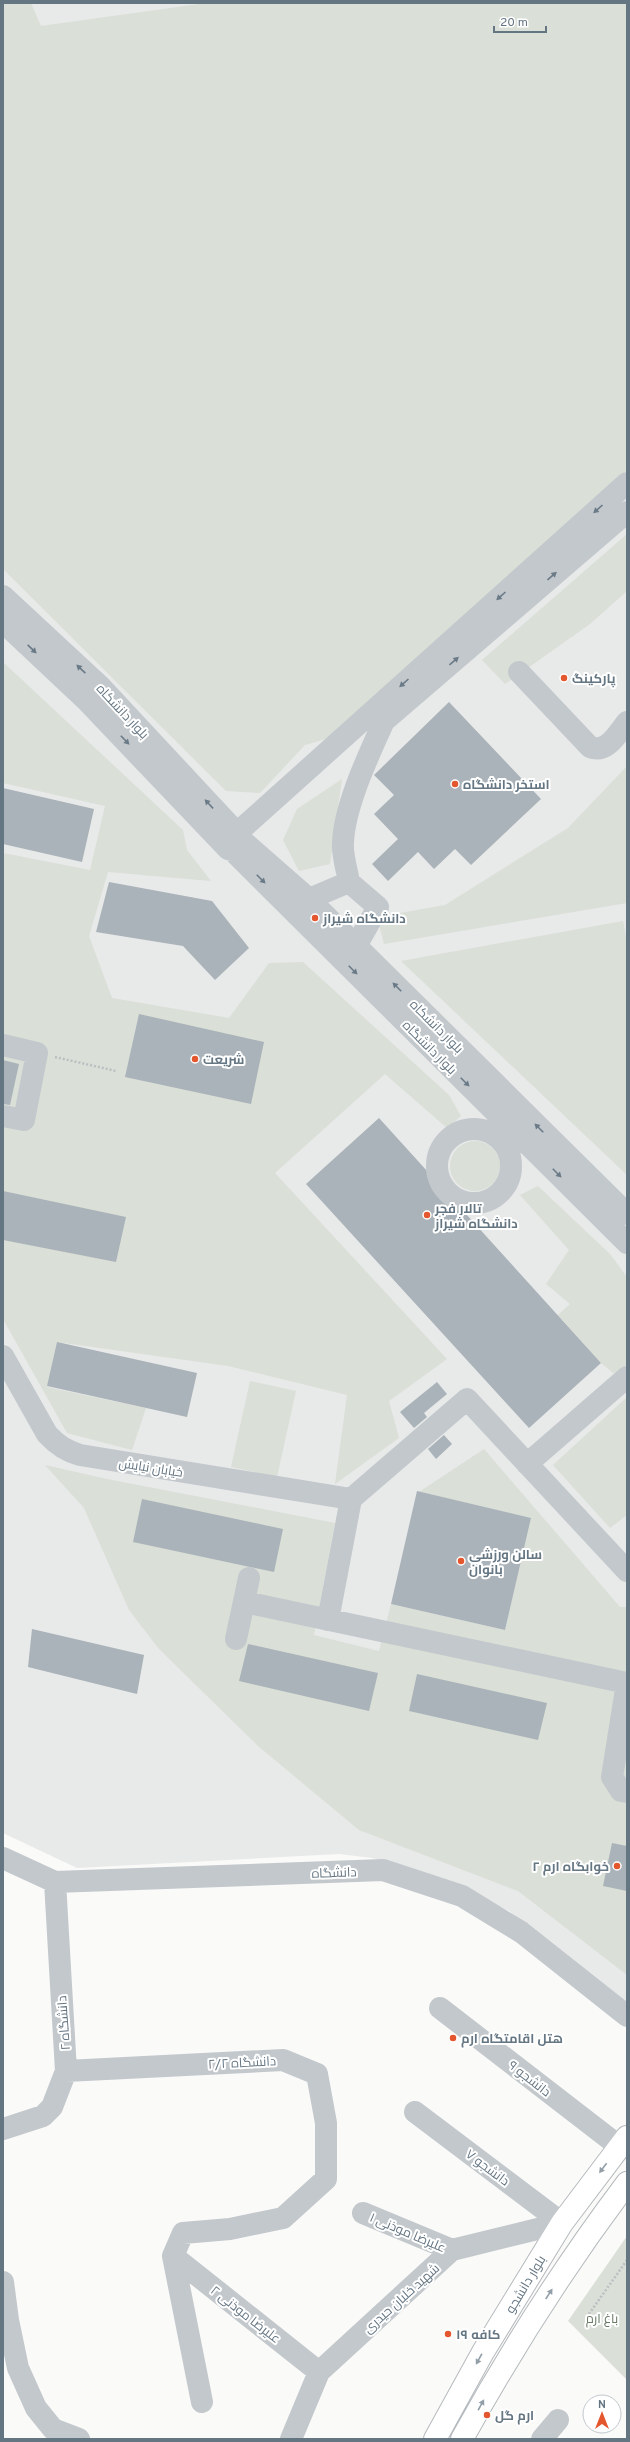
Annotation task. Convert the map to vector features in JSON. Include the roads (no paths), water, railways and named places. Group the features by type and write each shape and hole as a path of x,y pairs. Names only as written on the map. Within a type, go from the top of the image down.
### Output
{"main road":[{"name":"بلوار دانشجو","path":"434,2439 483,2352 562,2222 623,2142"},
{"name":"بلوار دانشجو","path":"462,2439 501,2369 585,2238 627,2183"}],"street":[{"path":"236,840 293,791 627,483"},
{"path":"293,791 384,721 627,512"},
{"name":"بلوار دانشکاه","path":"3,596 100,686 236,840"},
{"name":"بلوار دانشکاه","path":"3,622 236,840 309,899 627,1214"},
{"path":"519,672 590,747 601,749 608,745 627,722"},
{"path":"356,946 378,907 349,882 343,843 350,807 360,775 384,721"},
{"name":"بلوار دانشگاه","path":"236,840 626,1242"},
{"path":"309,899 349,882"},
{"path":"3,1045 37,1053 24,1120 3,1116"},
{"name":"خیابان نیایش","path":"3,1356 47,1434 56,1444 67,1451 80,1455 351,1499"},
{"path":"526,1464 627,1378"},
{"path":"328,1620 351,1499 467,1399 627,1571"},
{"path":"236,1639 249,1578"},
{"path":"244,1602 627,1683 612,1777 621,1791 627,1792"},
{"name":"دانشگاه","path":"3,1858 54,1882 383,1870 462,1896 476,1904 522,1932 627,2016"},
{"name":"۲ دانشگاه","path":"3,2129 43,2116 52,2107 66,2071 54,1882"},
{"name":"۹ دانشجو","path":"440,2008 623,2142"},
{"name":"۲/۲ دانشگاه","path":"66,2071 283,2060 317,2074 326,2123 326,2179 283,2218 230,2229 183,2233 173,2256"},
{"name":"۷ دانشجو","path":"415,2112 562,2222"},
{"name":"۱ علیرضا موذنی","path":"363,2213 452,2250"},
{"name":"شهید خلبان حیدری","path":"291,2439 319,2372 452,2250 562,2222"},
{"path":"173,2256 202,2402"},
{"name":"۲ علیرضا موذنی","path":"173,2256 319,2372"},
{"path":"3,2282 8,2320 18,2368 36,2408 53,2429 79,2439"},
{"path":"542,2439 558,2420"}],"place":[{"name":"پارکینگ","path":"564,678"},
{"name":"استخر دانشگاه","path":"455,784"},
{"name":"دانشگاه شیراز","path":"315,918"},
{"name":"شریعت","path":"195,1059"},
{"name":"تالار فجر دانشگاه شیراز","path":"427,1215"},
{"name":"سالن ورزشی بانوان","path":"461,1561"},
{"name":"خوابگاه ارم ۲","path":"617,1866"},
{"name":"هتل اقامتگاه ارم","path":"453,2038"},
{"name":"کافه ۱۹","path":"448,2334"},
{"name":"ارم گل","path":"487,2415"}],"park label":[{"name":"باغ ارم","path":"602,2318"}]}
